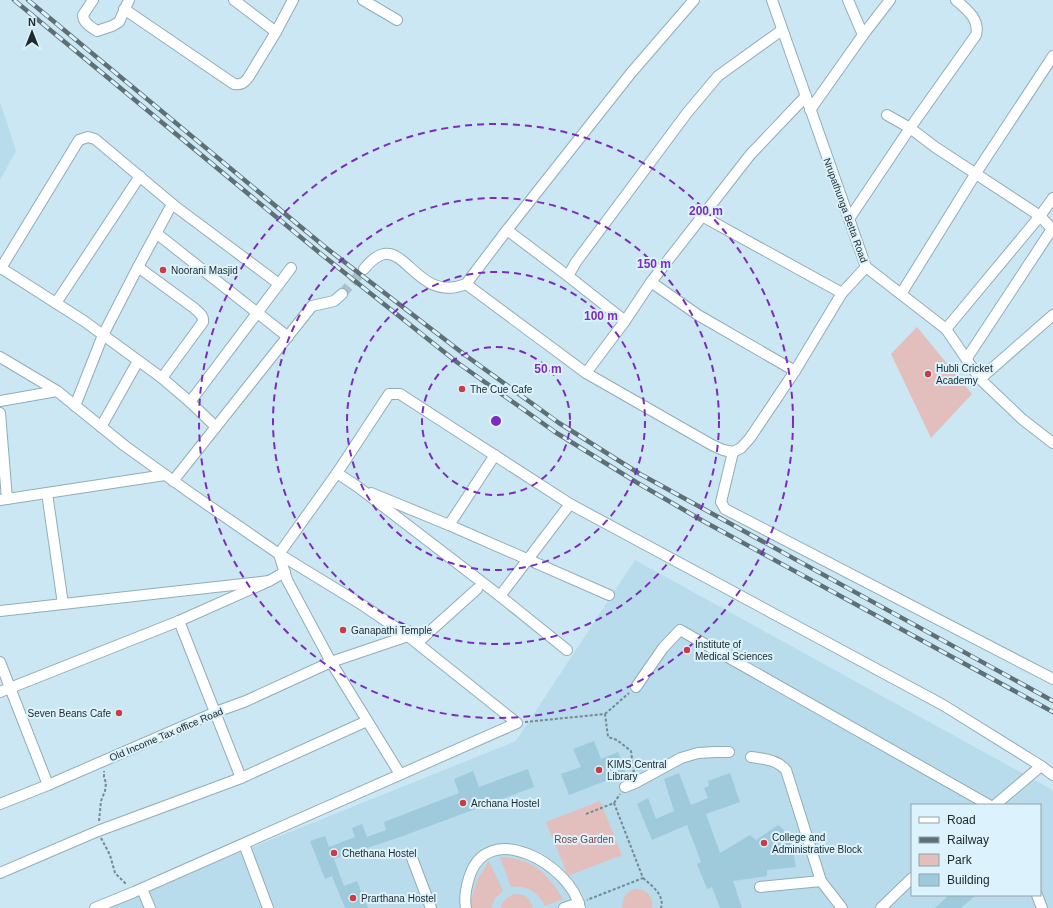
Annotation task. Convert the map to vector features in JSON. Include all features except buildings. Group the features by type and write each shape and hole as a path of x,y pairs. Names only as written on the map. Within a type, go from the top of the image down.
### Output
{"street":[{"path":"93,0 82,18 85,23 97,31 119,22 126,5 234,84 238,85 245,82 248,78 276,32 293,0"},
{"path":"234,0 276,32"},
{"path":"363,0 397,20"},
{"path":"364,269 375,258 383,254 402,261 424,280 435,286 458,288 466,284 631,73 694,0"},
{"name":"Nrupathunga Betta Road","path":"772,0 866,267 946,329 980,379 1022,418 1053,443"},
{"path":"848,0 863,35"},
{"path":"810,110 863,35 890,0"},
{"path":"849,219 910,128 976,35 977,25 974,18 956,0"},
{"path":"568,276 576,262 687,113 718,76 782,30"},
{"path":"901,294 976,173 1053,56"},
{"path":"586,373 625,321 651,282 750,155 806,96"},
{"path":"887,115 910,128 935,147 1040,216 1053,229 967,358"},
{"path":"216,427 162,378 84,320 0,269 79,140 88,137 95,138 172,204 279,284"},
{"path":"56,303 140,176"},
{"path":"946,329 1040,216 1053,198"},
{"path":"75,406 103,335 172,204"},
{"path":"702,216 842,293"},
{"path":"507,230 625,321"},
{"path":"156,233 288,337"},
{"path":"138,267 194,308 204,318 203,322 162,378"},
{"path":"466,284 586,373 712,445 723,450 733,452 741,448 750,438 795,371 842,293 866,267"},
{"path":"190,402 291,268"},
{"path":"651,282 698,315 795,371"},
{"path":"0,413 3,499 169,478 216,427 312,306 334,301 342,294"},
{"path":"980,379 1053,315"},
{"path":"0,357 57,391 125,446 279,554 364,606 408,636 516,723 142,889 95,908"},
{"path":"101,427 138,361"},
{"path":"0,401 57,391"},
{"path":"279,554 337,473 389,394 400,394 570,504 943,705 1053,775"},
{"path":"733,452 721,502 725,509 1053,679"},
{"path":"449,525 495,455"},
{"path":"337,473 358,487 500,596 567,650"},
{"path":"358,487 449,525 609,596"},
{"path":"47,493 63,604"},
{"path":"500,596 570,504"},
{"path":"279,554 287,580 331,662 400,774"},
{"path":"0,692 179,621 285,572"},
{"path":"0,611 269,580"},
{"path":"417,643 477,589"},
{"path":"179,621 241,778"},
{"path":"636,687 663,648 680,630 987,804"},
{"name":"Old Income Tax office Road","path":"0,804 48,785 216,712 246,701 331,662 408,636"},
{"path":"0,662 48,785"},
{"path":"0,873 98,831 241,778 366,721"},
{"path":"625,787 682,758 698,753 729,752"},
{"path":"751,757 773,760 781,764 786,770 821,881 842,908"},
{"path":"996,804 1041,766"},
{"path":"244,844 268,908"},
{"path":"466,908 466,887 471,872 480,858 490,851 503,848 518,851 547,864 567,883 579,905 564,908"},
{"path":"412,858 431,908"},
{"path":"881,908 911,879"},
{"path":"760,887 821,881"},
{"path":"142,889 150,908"},
{"path":"1037,896 1042,908"}],"path":[{"path":"516,723 605,714 636,687"},
{"path":"605,714 608,737 617,740 631,751 635,783"},
{"path":"586,814 614,804 643,878 657,890 662,903 661,908"},
{"path":"579,905 643,878"}],"shaded area":[{"path":"0,102 16,151 0,180"},
{"name":"Institute of Medical Sciences","path":"635,560 1051,789 1053,792 1053,908 101,908 516,741"}],"green space":[{"name":"Hubli Cricket Academy","path":"917,327 972,394 931,438 891,354"},
{"name":"Rose Garden","path":"600,801 622,855 568,876 546,822"},
{"path":"500,857 521,860 538,869 551,882 563,899 545,906 539,897 531,890 522,887 511,887"},
{"path":"489,861 503,891 495,898 491,908 471,908 470,905 477,880"},
{"path":"635,889 643,890 648,894 652,900 652,908 622,908 625,896"},
{"path":"515,894 527,897 533,908 501,908 506,899"}],"tunnel":[{"path":"342,294 364,269"}],"railway":[{"path":"14,0 321,254 458,363 555,432 703,521 1053,712"},
{"path":"28,0 325,247 465,355 559,423 640,474 1053,701"}],"place":[{"name":"Noorani Masjid","path":"163,270"},
{"name":"Hubli Cricket Academy","path":"928,374"},
{"name":"The Cue Cafe","path":"462,389"},
{"name":"Ganapathi Temple","path":"343,630"},
{"name":"Institute of Medical Sciences","path":"687,650"},
{"name":"Seven Beans Cafe","path":"119,713"},
{"name":"KIMS Central Library","path":"599,770"},
{"name":"Archana Hostel","path":"463,803"},
{"name":"College and Administrative Block","path":"764,843"},
{"name":"Chethana Hostel","path":"334,853"},
{"name":"Prarthana Hostel","path":"353,898"}]}
